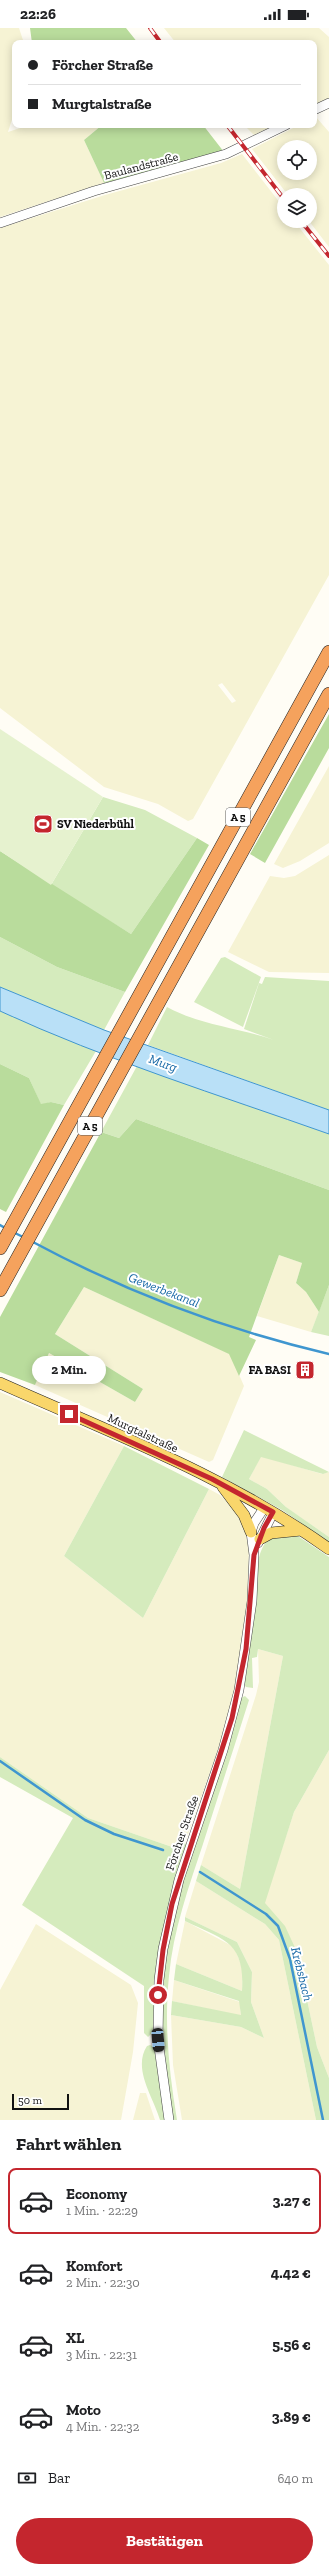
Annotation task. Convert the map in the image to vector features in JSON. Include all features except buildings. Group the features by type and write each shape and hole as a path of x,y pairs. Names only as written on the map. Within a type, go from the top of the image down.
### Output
{"highway":[{"name":"A 5","path":"0,1248 329,652"},
{"name":"A 5","path":"0,1290 329,694"}],"main road":[{"name":"Murgtalstraße","path":"0,1383 221,1484 269,1510 329,1550"},
{"path":"221,1484 244,1516 255,1536 301,1530"}],"street":[{"path":"317,109 329,103"},
{"name":"Baulandstraße","path":"0,222 94,191 226,154 280,128"},
{"path":"255,1536 254,1523 269,1510"},
{"name":"Förcher Straße","path":"169,2120 158,2040 159,1980 163,1950 179,1880 223,1750 239,1690 252,1601 255,1536"}],"shaded area":[{"path":"0,28 19,28 23,40 12,40 12,119 8,132 20,128 98,128 84,140 104,183 0,217"},
{"path":"164,28 319,28 329,37 329,99 317,105 317,40 174,40"},
{"path":"317,118 329,132 329,247 314,228 317,228 317,188 283,188 252,149 293,128 317,128"},
{"path":"247,128 269,128 254,135"},
{"path":"242,154 277,199 277,228 300,228 329,265 329,575 193,819 188,821 158,804 104,787 0,708 0,228 105,195 221,163","holes":["222,683 236,701 232,703 218,685"]},
{"path":"329,766 329,843 300,861 283,868 274,864"},
{"path":"329,855 329,973 269,972 228,952 270,876 284,878 295,876"},
{"path":"279,1255 302,1263 296,1283 306,1292 319,1312 311,1332 257,1316"},
{"path":"84,1287 230,1354 244,1386 213,1460 209,1462 35,1385 49,1353 135,1402 143,1389 55,1334"},
{"path":"0,1392 124,1446 64,1556 143,1618 209,1489 220,1495 233,1508 244,1526 249,1549 247,1604 235,1691 220,1744 185,1843 178,1849 88,1818 0,1757"},
{"path":"261,1456 322,1474 329,1472 329,1537 287,1508 267,1489 249,1479"},
{"path":"258,1649 283,1656 240,1889 201,1865 256,1695 259,1682"},
{"path":"329,1750 329,2078 317,2047 297,1952 264,1903 294,1812"},
{"path":"196,1881 265,1924 279,1940 316,2120 182,2120 173,2065 171,2015 241,2027 264,2038 251,2002 252,1972 237,1942 185,1917"},
{"path":"185,1921 234,1947 243,1969 242,1991 176,1964"},
{"path":"36,1924 131,1985 138,2003 133,2052 121,2120 0,2120 0,1990"},
{"path":"174,1980 240,2002 241,2016 172,2001"},
{"path":"140,2093 146,2093 155,2120 133,2120"}],"green space":[{"path":"30,28 126,28 136,40 32,40"},
{"path":"98,128 205,128 224,152 188,165 104,183 84,140"},
{"path":"329,714 329,748 265,863 250,854"},
{"name":"SV Niederbühl","path":"0,729 103,797 51,885 0,851"},
{"path":"103,797 145,810 197,838 131,934 51,885"},
{"path":"197,838 209,845 125,992 57,967 0,937 0,851 131,934"},
{"path":"0,937 57,967 125,992 104,1030 0,987"},
{"path":"225,957 261,977 243,1027 194,1002 221,958"},
{"path":"265,977 329,981 329,1110 148,1045 167,1007 193,1018 274,1040 244,1029 259,983 262,984"},
{"path":"0,1011 96,1051 64,1105 51,1102 41,1105 29,1078 0,1064"},
{"path":"0,1064 29,1078 41,1104 51,1102 64,1105 6,1212 0,1209"},
{"path":"137,1066 329,1134 329,1190 136,1119 119,1138 101,1132"},
{"path":"136,1119 329,1190 329,1285 319,1312 306,1292 296,1283 302,1263 279,1255 249,1337 256,1340 239,1376 229,1354 84,1287 55,1334 143,1389 135,1402 49,1353 35,1385 0,1372 0,1317 101,1132 119,1138"},
{"path":"329,1285 329,1336 311,1332"},
{"path":"244,1430 329,1472 323,1474 261,1457 249,1479 267,1489 286,1507 329,1537 329,1542 282,1510 222,1477"},
{"path":"124,1446 209,1489 143,1618 64,1556"},
{"path":"295,1534 329,1557 329,1750 294,1812 265,1903 285,1926 297,1952 317,2047 329,2078 329,2120 316,2120 279,1940 265,1924 196,1881 201,1865 240,1889 283,1656 258,1649 257,1657 252,1658 253,1688 246,1687 244,1684 257,1566 259,1557 268,1540 273,1537"},
{"path":"245,1696 249,1700 187,1892 171,1959 167,2030 177,2120 173,2120 166,2069 163,2019 164,1969 167,1943 172,1918 188,1863 234,1726 241,1698"},
{"path":"0,1757 88,1818 178,1849 185,1843 187,1845 172,1892 162,1937 156,1983 153,2032 148,2037 144,2033 144,1986 22,1905 73,1818 0,1777"},
{"path":"185,1917 237,1942 252,1972 251,2002 264,2038 241,2027 171,2015 172,2001 241,2015 239,2001 174,1980 176,1964 242,1991 242,1974 240,1962 236,1952 221,1938 185,1921"},
{"path":"150,2045 154,2047 166,2120 160,2120 143,2074 143,2055 147,2046"}],"water":[{"name":"Murg","path":"0,987 104,1030 329,1110 329,1134 122,1061 40,1029 0,1011"}],"waterway":[{"name":"Gewerbekanal","path":"0,1225 7,1229"},
{"name":"Gewerbekanal","path":"13,1232 25,1238"},
{"name":"Gewerbekanal","path":"31,1241 102,1276 176,1307 252,1333 329,1354"},
{"name":"Krebsbach","path":"0,1761 85,1820 114,1834 163,1850"},
{"name":"Krebsbach","path":"200,1872 266,1914 278,1926 290,1959 323,2120"}],"railway":[{"path":"150,28 159,40"},
{"path":"229,128 277,190"},
{"path":"307,228 329,256"}],"place":[{"name":"SV Niederbühl","path":"43,824"},
{"name":"FA BASI","path":"305,1370"}],"route":[{"path":"69,1414 138,1444 212,1479 273,1512 264,1528 254,1555 252,1601 239,1690 223,1750 172,1904 163,1950 158,1995"}]}
